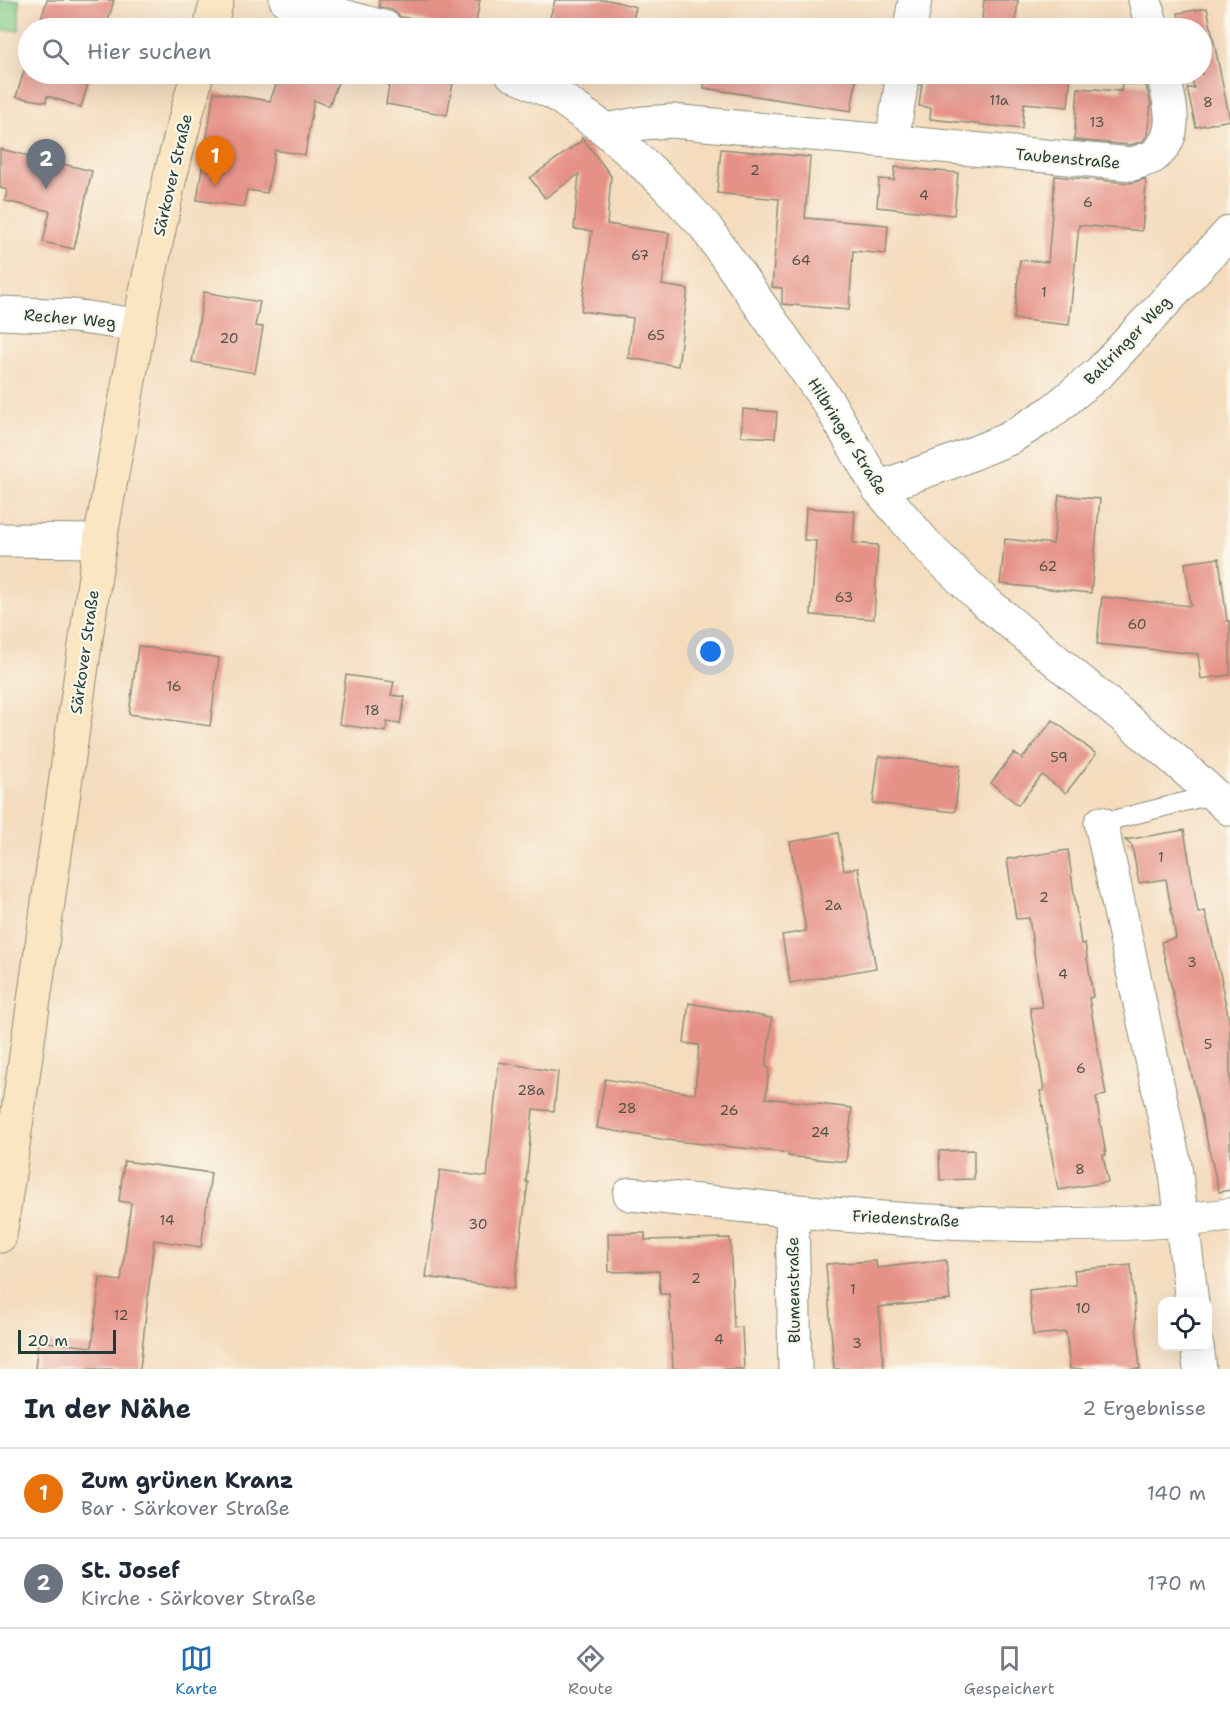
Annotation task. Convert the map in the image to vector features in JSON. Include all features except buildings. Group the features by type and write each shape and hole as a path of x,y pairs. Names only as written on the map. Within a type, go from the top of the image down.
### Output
{"main road":[{"name":"Särkover Straße","path":"0,1236 100,541 139,325 170,177 194,84"}],"street":[{"path":"286,0 350,18"},
{"path":"912,18 915,0"},
{"path":"1145,0 1150,18"},
{"name":"Hilbringer Straße","path":"534,84 555,94 606,130 661,180 704,225 830,405 879,488 930,549 982,599 1222,802"},
{"path":"892,141 901,84"},
{"name":"Taubenstraße","path":"606,130 643,123 672,121 1132,164 1152,157 1167,142 1172,122 1165,84"},
{"name":"Baltringer Weg","path":"879,488 1008,439 1050,413 1100,372 1230,232"},
{"name":"Recher Weg","path":"0,313 73,316 139,325"},
{"path":"0,540 100,541"},
{"path":"1101,823 1166,1119 1183,1221 1191,1297"},
{"name":"Friedenstraße","path":"630,1194 792,1210 930,1220 1071,1224 1183,1221 1230,1215"},
{"name":"Blumenstraße","path":"792,1210 795,1369"},
{"path":"1198,1351 1200,1369"}],"lane":[{"path":"1101,823 1222,802"}],"green space":[{"path":"0,0 19,0 18,30 0,30"}],"place":[{"name":"Zum grünen Kranz","path":"215,186"},
{"name":"St. Josef","path":"46,189"}]}
